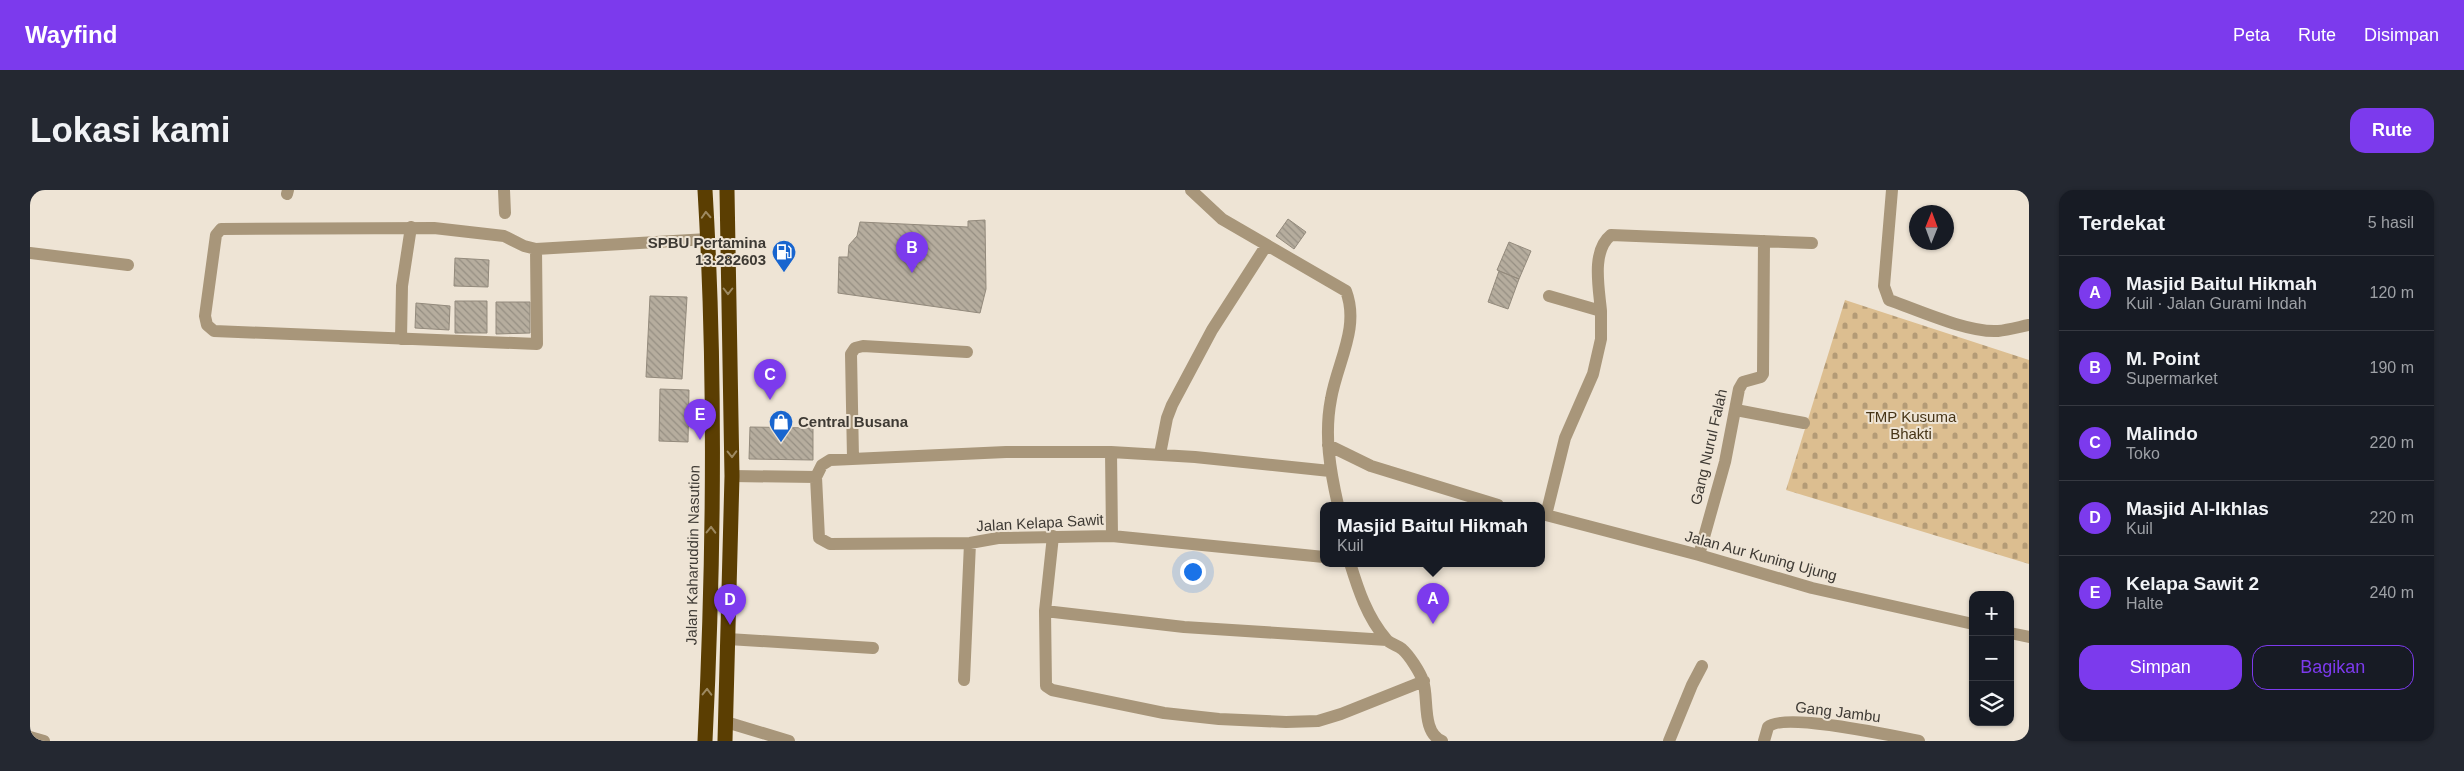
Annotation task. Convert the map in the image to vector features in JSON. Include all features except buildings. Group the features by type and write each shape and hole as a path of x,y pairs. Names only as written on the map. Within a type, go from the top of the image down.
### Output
{"highway":[{"name":"Jalan Kaharuddin Nasution","path":"705,190 712,356 713,474 705,741"},
{"path":"725,741 732,476 727,190"},
{"path":"712,356 729,357"}],"street":[{"path":"504,190 506,214"},
{"path":"1190,190 1222,219 1346,291 1351,313 1349,333 1331,399 1328,445 1330,472 1337,502"},
{"path":"1892,190 1884,286 1889,300 1946,320 1980,329 1998,331 2029,326"},
{"path":"536,249 537,344 214,331 207,325 205,316 216,235 221,229 411,227 504,236 524,246 536,249 708,239"},
{"path":"401,339 402,286 411,227"},
{"path":"1545,510 1565,438 1593,374 1600,339 1601,311 1598,272 1601,248 1611,235 1812,243"},
{"name":"Gang Nurul Falah","path":"1698,555 1725,462 1741,385 1761,377 1763,374 1764,241"},
{"path":"1160,454 1167,418 1172,405 1212,330 1266,246"},
{"path":"30,253 128,265"},
{"path":"1549,296 1601,311"},
{"path":"853,458 851,354 855,348 863,346 967,352"},
{"path":"1736,410 1804,423"},
{"path":"1328,445 1371,466 1488,502"},
{"path":"732,476 816,477 826,462 853,458 1006,452 1160,454 1330,472"},
{"path":"1111,452 1112,536"},
{"name":"Jalan Kelapa Sawit","path":"816,477 819,538 824,543 970,543 998,538 1112,536 1320,557"},
{"name":"Jalan Aur Kuning Ujung","path":"1545,514 1812,588 1969,623"},
{"path":"1053,536 1045,611 1046,679 1048,689 1164,713 1228,720 1286,722 1318,721 1424,681"},
{"path":"964,680 970,543"},
{"path":"1351,567 1362,601 1387,640 1403,650 1424,681 1424,706 1431,728 1442,741"},
{"path":"1045,611 1184,627 1387,640"},
{"path":"2014,634 2029,637"},
{"path":"728,639 873,648"},
{"path":"1669,741 1692,685 1702,666"},
{"path":"726,722 789,741"},
{"name":"Gang Jambu","path":"1764,741 1768,727 1778,722 1841,726 1919,741"},
{"path":"30,737 44,741"}],"green space":[{"name":"TMP Kusuma Bhakti","path":"1845,300 2029,360 2029,564 1786,490"}],"place":[{"name":"SPBU Pertamina 13.282603","path":"784,273"},
{"name":"M. Point","path":"912,273"},
{"name":"Malindo","path":"770,400"},
{"name":"Kelapa Sawit 2","path":"700,440"},
{"name":"Central Busana","path":"781,443"},
{"name":"Masjid Baitul Hikmah","path":"1433,624"},
{"name":"Masjid Al-Ikhlas","path":"730,625"}]}
